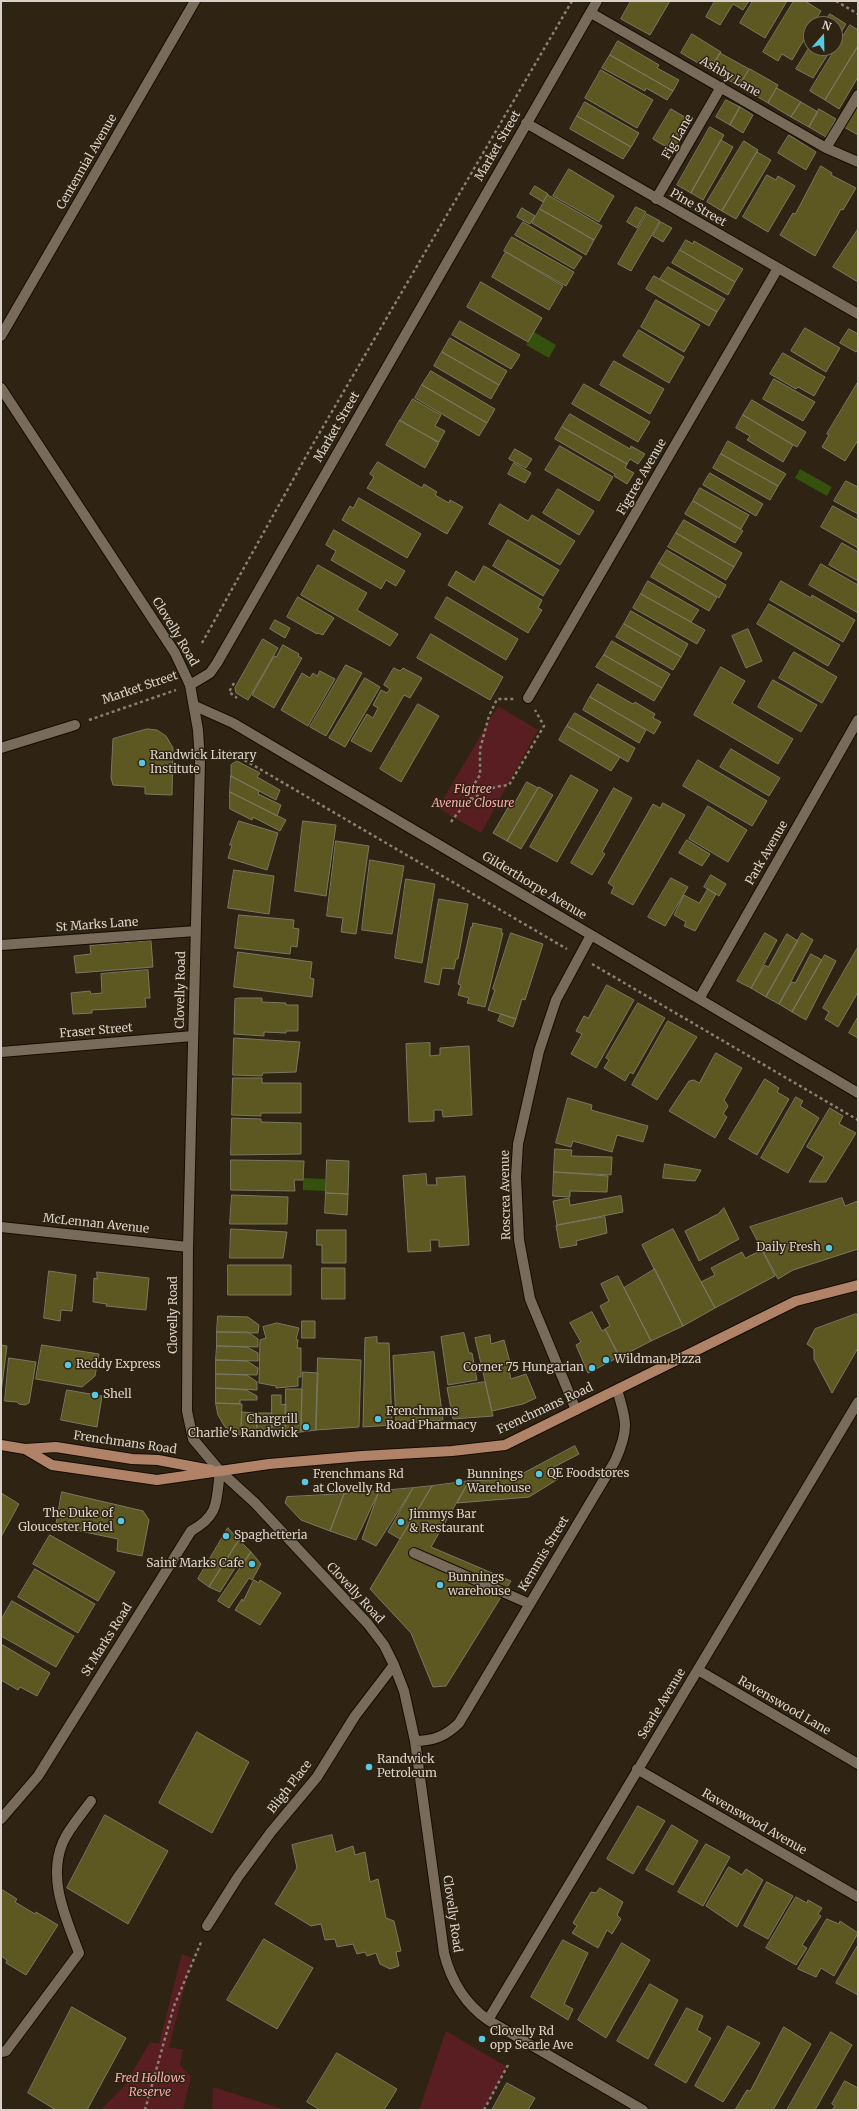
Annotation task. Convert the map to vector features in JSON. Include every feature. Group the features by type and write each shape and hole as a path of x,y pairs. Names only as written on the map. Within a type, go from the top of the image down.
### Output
{"main road":[{"name":"Frenchmans Road","path":"25,1449 52,1465 110,1475 157,1480 269,1464 362,1456 452,1451 505,1445 796,1302 858,1285"},
{"name":"Frenchmans Road","path":"1,1445 25,1449 56,1447 132,1459 158,1460 220,1471"}],"street":[{"name":"Centennial Avenue","path":"1,336 195,1"},
{"name":"Market Street","path":"190,685 210,673 217,662 597,1"},
{"name":"Ashby Lane","path":"591,13 826,148 858,162"},
{"name":"Fig Lane","path":"656,199 721,87"},
{"path":"826,148 858,95"},
{"name":"Pine Street","path":"526,123 858,314"},
{"name":"Figtree Avenue","path":"528,698 778,268"},
{"name":"Clovelly Road","path":"1,388 163,634 190,685 195,706 200,762 188,1247 187,1411 193,1439 220,1471 255,1503 368,1624 384,1645 394,1665 404,1691 415,1741 444,1953 449,1972 463,1998 477,2012 488,2020 643,2110"},
{"name":"Gilderthorpe Avenue","path":"195,706 232,723 858,1093"},
{"name":"Park Avenue","path":"698,998 858,720"},
{"path":"1,748 75,725"},
{"name":"St Marks Lane","path":"1,946 196,931"},
{"name":"Roscrea Avenue","path":"576,1410 530,1299 519,1240 516,1178 518,1144 539,1051 556,1000 591,935"},
{"name":"Fraser Street","path":"1,1052 193,1036"},
{"name":"McLennan Avenue","path":"1,1227 188,1247"},
{"name":"Kemmis Street","path":"415,1741 430,1741 441,1737 459,1723 622,1446 626,1419 617,1390"},
{"name":"Searle Avenue","path":"488,2020 858,1402"},
{"name":"St Marks Road","path":"1,1819 38,1776 191,1531 205,1523 215,1510 220,1471"},
{"path":"414,1553 530,1604"},
{"name":"Bligh Place","path":"207,1926 238,1877 271,1832 316,1777 355,1716 394,1665"},
{"name":"Ravenswood Lane","path":"698,1670 858,1764"},
{"name":"Ravenswood Avenue","path":"638,1769 858,1897"},
{"path":"1,2052 6,2051 79,1953 57,1889 56,1868 63,1842 91,1801"}],"path":[{"name":"Market Street","path":"202,643 313,444 572,1"},
{"path":"836,1 858,14"},
{"path":"234,683 229,692 237,698"},
{"name":"Market Street","path":"75,725 190,685"},
{"path":"451,822 458,811 471,800 491,788 508,785 544,726 528,698 498,700 489,716 480,749 480,775 471,789 471,800"},
{"path":"229,751 858,1120"},
{"path":"145,2110 174,2006 207,1926"},
{"path":"484,2110 509,2063"}],"green space":[{"name":"Figtree Avenue Closure","path":"498,706 538,730 481,833 438,808"},
{"name":"Fred Hollows Reserve","path":"182,1954 192,1958 169,2047 183,2050 180,2065 191,2077 183,2110 101,2110 125,2085 150,2042 159,2044"},
{"path":"446,2031 507,2067 484,2110 419,2110"},
{"path":"213,2087 279,2108 281,2110 212,2110"}],"shaded area":[{"path":"534,332 556,345 549,358 526,345"},
{"path":"800,469 832,487 827,496 795,478"},
{"path":"303,1178 325,1179 325,1191 303,1190"}],"building":[{"path":"631,1 670,1 650,35 621,19"},
{"path":"715,1 749,1 743,10 733,4 720,25 706,17"},
{"path":"753,1 787,1 765,38 740,23"},
{"path":"794,1 805,1 821,11 818,16 803,16 803,41 792,60 782,54 778,61 763,52"},
{"path":"843,22 846,24 843,29"},
{"path":"850,25 858,30 858,46 825,100 810,91 831,56 843,56 843,37"},
{"path":"692,34 721,52 710,70 681,53"},
{"path":"618,41 659,65 657,68 679,80 673,91 610,55"},
{"path":"858,46 858,77 839,109 825,100"},
{"path":"720,53 749,69 739,86 710,70"},
{"path":"610,55 673,91 667,100 646,88 645,91 602,68"},
{"path":"804,56 827,56 813,78 796,69"},
{"path":"750,69 778,85 768,103 739,86"},
{"path":"601,70 653,100 637,128 585,98"},
{"path":"777,88 801,102 791,117 768,103"},
{"path":"726,100 740,107 730,125 716,117"},
{"path":"585,102 639,133 631,147 577,116"},
{"path":"801,102 818,112 809,127 791,117"},
{"path":"858,105 858,135 844,127"},
{"path":"740,107 753,115 743,133 730,125"},
{"path":"671,109 690,120 673,151 653,139"},
{"path":"819,109 836,119 826,137 809,127"},
{"path":"577,116 631,147 623,159 570,129"},
{"path":"710,127 724,135 691,193 677,185"},
{"path":"789,135 816,152 806,170 778,153"},
{"path":"721,140 733,147 703,200 691,193"},
{"path":"744,141 758,150 722,211 707,202"},
{"path":"757,152 771,160 736,219 722,211"},
{"path":"821,166 832,173 831,175 856,188 843,210 841,209 815,256 780,235 793,213 795,214"},
{"path":"569,169 614,196 599,222 553,196"},
{"path":"767,175 776,180 778,176 795,186 768,232 743,217"},
{"path":"535,186 548,194 543,202 530,194"},
{"path":"548,195 602,226 594,240 540,209"},
{"path":"636,207 646,212 637,228 627,222"},
{"path":"522,208 535,216 530,224 517,217"},
{"path":"540,209 594,240 586,255 532,223"},
{"path":"647,214 660,221 631,271 618,264"},
{"path":"523,222 582,257 574,269 515,235"},
{"path":"661,222 672,228 663,242 653,236"},
{"path":"858,229 858,282 833,267"},
{"path":"512,237 574,272 566,286 504,251"},
{"path":"686,240 693,244 694,241 743,269 735,282 680,250"},
{"path":"680,250 735,282 728,295 672,263"},
{"path":"506,252 563,286 549,310 492,277"},
{"path":"668,267 725,299 717,312 660,279"},
{"path":"654,276 717,312 709,326 646,289"},
{"path":"481,282 542,318 528,342 467,307"},
{"path":"656,300 700,325 684,352 641,327"},
{"path":"460,321 520,355 511,369 452,335"},
{"path":"805,328 840,348 826,372 791,351"},
{"path":"849,329 858,334 858,349 856,352 840,343"},
{"path":"639,330 684,357 669,383 623,356"},
{"path":"450,338 507,371 499,385 442,352"},
{"path":"442,352 499,385 491,399 434,366"},
{"path":"783,353 825,377 814,396 798,387 796,389 770,374"},
{"path":"614,361 664,389 650,414 600,385"},
{"path":"431,371 495,409 487,423 422,385"},
{"path":"774,379 815,402 803,421 763,399"},
{"path":"858,382 858,440 845,461 822,447 829,435 827,434"},
{"path":"584,384 650,422 638,442 572,404"},
{"path":"422,385 487,423 479,436 415,398"},
{"path":"413,399 441,415 435,426 445,431 439,442 400,421"},
{"path":"752,400 806,432 797,447 743,415"},
{"path":"570,414 630,449 631,446 645,454 638,464 630,459 627,464 562,427"},
{"path":"743,415 793,445 783,462 747,440 750,436 736,428"},
{"path":"400,420 439,443 425,468 386,445"},
{"path":"562,427 627,464 625,468 634,473 627,484 614,476 615,474 555,439"},
{"path":"728,441 786,474 778,486 721,454"},
{"path":"560,446 613,477 599,501 545,470"},
{"path":"515,449 532,459 526,468 509,459"},
{"path":"721,454 778,486 770,500 713,468"},
{"path":"378,462 422,488 424,484 437,492 435,495 449,503 450,500 463,507 447,534 367,488 374,477 370,474"},
{"path":"514,463 531,473 525,483 508,474"},
{"path":"710,473 763,504 756,516 703,485"},
{"path":"846,481 858,487 858,514 834,501"},
{"path":"700,488 749,515 741,529 693,501"},
{"path":"558,489 594,511 579,535 543,513"},
{"path":"359,498 421,534 407,558 342,520 350,506 353,508"},
{"path":"693,501 743,531 735,543 685,514"},
{"path":"500,504 528,521 532,515 575,541 560,565 489,524"},
{"path":"833,506 858,520 858,548 821,527"},
{"path":"684,520 742,553 734,567 676,533"},
{"path":"334,530 405,571 396,586 386,580 381,589 331,560 336,551 326,545"},
{"path":"676,533 734,567 726,580 668,547"},
{"path":"508,540 559,570 543,596 493,566"},
{"path":"842,543 858,552 858,581 829,565"},
{"path":"667,550 726,585 719,598 659,563"},
{"path":"659,563 717,597 709,611 651,577"},
{"path":"821,564 858,585 858,613 809,585"},
{"path":"318,565 367,593 357,610 398,634 390,646 301,595"},
{"path":"484,566 542,600 538,608 542,610 528,633 448,585 456,571 474,582"},
{"path":"648,581 699,610 691,622 641,594"},
{"path":"781,581 811,598 812,595 855,620 843,642 770,600"},
{"path":"641,594 705,630 697,644 633,608"},
{"path":"298,597 334,618 323,635 317,634 287,617"},
{"path":"447,597 518,639 506,660 435,618"},
{"path":"769,604 840,645 828,666 757,624"},
{"path":"631,611 688,644 681,657 624,624"},
{"path":"275,620 290,628 285,638 270,629"},
{"path":"624,624 681,657 673,670 616,637"},
{"path":"748,629 762,661 746,668 732,636"},
{"path":"431,634 503,677 490,700 417,658"},
{"path":"263,639 278,648 248,700 236,693 235,688"},
{"path":"612,641 670,674 662,688 604,655"},
{"path":"283,645 299,654 298,656 302,658 274,708 252,695 274,656 276,657"},
{"path":"794,652 837,677 822,703 779,678"},
{"path":"604,655 662,688 654,701 596,667"},
{"path":"346,665 362,673 326,736 310,727"},
{"path":"721,667 745,681 732,703 793,739 778,764 694,715"},
{"path":"394,668 400,671 403,668 422,678 410,698 404,695 371,752 351,741 367,714 373,718 378,708 373,705 381,690 387,693 390,689 384,685"},
{"path":"320,671 335,679 308,726 281,710 302,673 310,678 313,673 317,676"},
{"path":"365,678 380,687 345,747 329,738"},
{"path":"773,680 817,705 801,732 758,707"},
{"path":"598,684 633,704 635,702 655,714 653,718 661,722 654,734 590,697"},
{"path":"590,697 646,730 639,743 583,710"},
{"path":"418,704 439,716 401,782 380,769"},
{"path":"575,713 635,748 628,762 567,726"},
{"path":"567,726 620,757 611,771 559,740"},
{"name":"Randwick Literary Institute","path":"147,729 157,730 166,736 173,748 172,795 145,794 145,787 113,785 111,778 113,739"},
{"path":"731,749 780,778 769,796 720,767"},
{"path":"698,760 767,801 752,826 683,786"},
{"path":"237,761 260,773 257,777 280,790 276,800 231,776 231,765"},
{"path":"571,775 598,790 557,862 530,847"},
{"path":"231,776 259,791 258,794 281,805 277,816 230,792"},
{"path":"527,782 538,788 507,841 493,833 509,806 512,807"},
{"path":"539,787 553,795 521,849 507,841"},
{"path":"614,788 632,798 602,852 605,854 592,875 571,863"},
{"path":"230,792 286,820 280,831 253,817 252,820 230,809"},
{"path":"663,803 685,815 633,905 611,893 614,887 608,883 653,804 660,808"},
{"path":"708,806 747,830 728,862 689,839"},
{"path":"239,821 278,833 267,870 228,858 232,845 230,845"},
{"path":"303,821 336,825 326,896 295,891"},
{"path":"687,840 710,854 702,866 679,853"},
{"path":"336,841 369,846 356,934 341,932 343,918 327,916"},
{"path":"370,860 404,866 392,934 362,930"},
{"path":"234,870 274,876 269,914 228,908"},
{"path":"711,875 726,884 719,896 704,887"},
{"path":"671,878 688,887 665,926 648,917"},
{"path":"406,879 435,884 422,963 395,958"},
{"path":"708,889 716,894 695,931 684,926 686,922 674,915 684,895 699,903"},
{"path":"439,899 468,904 458,959 456,959 454,969 442,968 439,985 425,982"},
{"path":"239,915 294,920 293,928 299,929 297,947 291,946 290,954 235,948"},
{"path":"473,923 502,929 501,933 503,933 485,1007 467,1003 469,998 458,995 461,985 458,984"},
{"path":"511,933 543,944 525,1000 522,999 516,1019 488,1010 495,990 493,989"},
{"path":"765,933 777,940 751,988 737,981"},
{"path":"802,933 813,940 779,1004 766,997"},
{"path":"787,934 798,941 766,997 751,988 765,965 768,967"},
{"path":"151,941 153,967 76,973 74,956 91,954 90,946"},
{"path":"858,947 858,992 838,1027 825,1019 829,1012 823,1008"},
{"path":"238,952 312,962 310,978 314,979 312,997 234,987"},
{"path":"811,954 822,960 792,1012 779,1004 792,982 795,983"},
{"path":"825,955 836,961 806,1020 792,1012"},
{"path":"148,970 150,998 145,998 146,1007 92,1010 92,1013 73,1014 71,993 90,991 91,994 102,993 101,974"},
{"path":"607,985 634,1000 596,1068 571,1054 582,1034 576,1031 584,1016 588,1018"},
{"path":"262,998 262,1002 298,1005 298,1031 286,1031 286,1033 264,1032 264,1036 234,1034 235,999"},
{"path":"638,1003 665,1018 633,1074 630,1072 625,1081 604,1068 609,1060 606,1058"},
{"path":"501,1014 516,1019 513,1027 498,1021"},
{"path":"858,1017 858,1038 849,1033"},
{"path":"668,1021 697,1037 657,1100 632,1085"},
{"path":"234,1038 300,1042 296,1072 263,1073 262,1076 233,1075"},
{"path":"430,1043 430,1056 440,1055 440,1048 469,1046 472,1115 443,1117 442,1110 434,1110 434,1121 409,1122 406,1044"},
{"path":"716,1053 742,1068 724,1100 728,1106 723,1114 727,1117 715,1138 669,1111 689,1081 694,1080 699,1083"},
{"path":"233,1078 262,1078 262,1083 301,1083 301,1113 261,1113 261,1116 232,1115"},
{"path":"765,1079 779,1088 777,1092 789,1099 757,1155 729,1139"},
{"path":"796,1097 803,1101 800,1106 819,1118 788,1173 761,1158"},
{"path":"568,1098 592,1105 591,1110 648,1126 643,1142 617,1135 612,1152 573,1141 571,1147 556,1143"},
{"path":"830,1108 843,1116 839,1124 856,1133 826,1182 809,1182 824,1157 807,1147"},
{"path":"232,1118 261,1119 261,1122 301,1123 301,1154 231,1155"},
{"path":"555,1149 572,1150 571,1156 612,1157 611,1175 554,1172"},
{"path":"231,1160 304,1161 303,1180 294,1180 295,1191 231,1190"},
{"path":"327,1160 349,1161 348,1194 326,1193"},
{"path":"665,1164 701,1170 695,1181 663,1178"},
{"path":"554,1172 608,1176 607,1192 570,1191 570,1197 553,1196"},
{"path":"426,1174 427,1185 437,1185 436,1178 465,1176 469,1245 439,1247 439,1240 430,1240 431,1251 408,1252 403,1176"},
{"path":"326,1193 348,1194 347,1215 325,1213"},
{"path":"232,1195 288,1197 287,1224 230,1224"},
{"path":"621,1196 623,1212 557,1225 553,1201 569,1198 570,1205"},
{"path":"842,1198 845,1206 858,1201 858,1249 793,1270 778,1279 750,1227"},
{"path":"724,1208 739,1239 699,1261 685,1231 718,1214"},
{"path":"605,1217 607,1233 576,1241 577,1245 560,1248 556,1226"},
{"path":"231,1229 287,1232 283,1258 230,1258"},
{"path":"673,1229 715,1308 683,1326 642,1245"},
{"path":"317,1230 346,1230 346,1263 322,1263 322,1245 317,1245"},
{"path":"762,1250 775,1276 715,1308 701,1282 715,1275 711,1268 742,1252 745,1258"},
{"path":"228,1265 291,1265 291,1295 228,1295"},
{"path":"322,1268 345,1268 345,1299 322,1299"},
{"path":"655,1269 683,1326 651,1341 624,1288"},
{"path":"49,1271 76,1275 72,1311 61,1310 60,1321 44,1318"},
{"path":"97,1272 149,1278 146,1310 106,1306 107,1304 93,1302 94,1278 97,1279"},
{"path":"618,1276 651,1341 620,1357 605,1329 610,1326 600,1306 609,1301 601,1284"},
{"path":"592,1312 602,1331 605,1329 619,1357 588,1373 576,1345 581,1342 570,1323"},
{"path":"856,1314 858,1315 858,1348 832,1393 814,1359 814,1349 807,1344 815,1329"},
{"path":"218,1316 248,1317 259,1325 258,1333 217,1332"},
{"path":"302,1321 315,1321 315,1338 302,1338"},
{"path":"277,1323 299,1328 296,1339 298,1340 297,1348 301,1348 301,1377 298,1377 298,1386 276,1388 276,1386 259,1383 260,1340 266,1338 263,1327"},
{"path":"217,1332 248,1332 258,1339 258,1347 217,1346"},
{"path":"464,1333 469,1353 472,1353 477,1380 448,1385 441,1337"},
{"path":"490,1335 491,1344 504,1340 511,1366 508,1367 511,1379 526,1374 536,1398 523,1404 492,1411 475,1338"},
{"path":"377,1337 377,1343 389,1343 392,1425 363,1427 365,1338"},
{"path":"1,1345 7,1346 1,1393"},
{"name":"Reddy Express","path":"42,1345 99,1354 95,1376 82,1387 36,1379"},
{"path":"217,1346 247,1347 258,1353 258,1361 216,1360"},
{"path":"434,1352 443,1420 396,1424 393,1356"},
{"path":"9,1358 36,1362 29,1403 25,1405 17,1402 5,1401"},
{"path":"318,1358 361,1360 359,1427 316,1430"},
{"path":"216,1360 247,1361 258,1368 257,1375 216,1374"},
{"path":"303,1372 318,1373 316,1430 301,1432"},
{"path":"216,1374 247,1375 257,1382 257,1390 216,1388"},
{"path":"485,1382 493,1416 453,1419 447,1388"},
{"path":"216,1388 246,1390 257,1396 257,1400 240,1400 240,1404 216,1403"},
{"path":"286,1389 302,1389 301,1432 285,1433"},
{"path":"67,1390 102,1396 97,1427 61,1420"},
{"path":"272,1395 281,1395 281,1405 286,1404 285,1433 272,1434"},
{"path":"216,1403 242,1404 241,1435 234,1434 225,1427 218,1415"},
{"path":"242,1412 257,1413 257,1435 241,1435"},
{"path":"257,1413 272,1413 272,1434 257,1435"},
{"name":"QE Foodstores","path":"575,1446 579,1454 552,1468 558,1479 529,1497 457,1503 469,1481 512,1479"},
{"name":"Bunnings warehouse","path":"469,1481 431,1547 511,1581 446,1686 433,1687 411,1633 370,1589 432,1486"},
{"name":"Jimmys Bar & Restaurant","path":"432,1486 400,1539 388,1532 413,1488"},
{"path":"413,1488 376,1546 362,1539 379,1491"},
{"path":"379,1491 356,1540 330,1531 344,1494"},
{"path":"62,1492 143,1511 149,1520 142,1556 117,1551 118,1539 56,1526"},
{"path":"1,1493 19,1504 1,1537"},
{"path":"344,1494 330,1531 301,1520 285,1503 287,1497"},
{"path":"228,1528 239,1540 209,1587 198,1579"},
{"path":"50,1535 115,1572 98,1601 33,1564"},
{"path":"239,1540 251,1552 241,1568 237,1565 220,1592 209,1587"},
{"path":"251,1552 261,1564 252,1580 249,1578 229,1608 218,1601"},
{"path":"35,1569 95,1604 78,1633 18,1597"},
{"path":"254,1580 259,1583 260,1580 281,1593 260,1625 235,1610 242,1599 243,1601"},
{"path":"12,1601 74,1636 56,1667 1,1636 1,1620"},
{"path":"1,1644 50,1673 37,1696 20,1687 18,1690 1,1680"},
{"path":"197,1732 249,1762 212,1833 159,1803"},
{"path":"638,1806 665,1821 633,1874 607,1859"},
{"path":"105,1815 168,1851 128,1924 67,1888"},
{"path":"672,1825 698,1841 673,1885 646,1870"},
{"path":"332,1835 336,1852 353,1846 355,1855 365,1852 370,1882 378,1879 386,1918 394,1921 401,1951 396,1952 399,1966 390,1969 380,1964 376,1953 367,1956 365,1952 357,1954 353,1944 337,1947 335,1939 325,1940 321,1924 311,1926 275,1904 297,1868 292,1845"},
{"path":"706,1844 730,1857 703,1906 678,1892"},
{"path":"729,1867 742,1875 746,1869 763,1880 737,1927 706,1906"},
{"path":"767,1882 793,1896 768,1939 744,1926"},
{"path":"600,1888 623,1902 617,1915 621,1919 612,1934 607,1930 598,1948 572,1933 577,1926 573,1923 591,1892 596,1893"},
{"path":"1,1889 17,1899 15,1902 58,1925 26,1975 6,1963 7,1960 1,1956"},
{"path":"796,1897 807,1903 808,1900 822,1908 818,1914 821,1916 802,1945 807,1948 796,1965 766,1948"},
{"path":"827,1919 839,1924 840,1921 858,1933 834,1976 821,1968 816,1977 798,1969"},
{"path":"264,1939 313,1968 277,2029 227,2000"},
{"path":"563,1940 588,1953 564,2004 573,2009 568,2020 531,1997"},
{"path":"622,1943 650,1960 606,2038 578,2020"},
{"path":"858,1945 858,1995 836,1983"},
{"path":"650,1984 678,2000 648,2059 617,2041"},
{"path":"72,2007 126,2038 87,2110 56,2110 28,2093"},
{"path":"687,2008 703,2016 697,2030 711,2038 686,2083 655,2065"},
{"path":"728,2026 760,2043 723,2102 695,2086"},
{"path":"784,2027 811,2044 773,2110 735,2110 747,2090 750,2091"},
{"path":"831,2032 852,2045 815,2110 787,2110"},
{"path":"337,2053 397,2089 384,2110 320,2110 307,2102"},
{"path":"845,2081 858,2088 858,2110 832,2110 835,2106 832,2104"},
{"path":"507,2083 535,2098 528,2110 492,2110"}],"place":[{"name":"Randwick Literary Institute","path":"142,763"},
{"name":"Daily Fresh","path":"829,1248"},
{"name":"Wildman Pizza","path":"606,1360"},
{"name":"Reddy Express","path":"68,1365"},
{"name":"Corner 75 Hungarian","path":"592,1368"},
{"name":"Shell","path":"95,1395"},
{"name":"Frenchmans Road Pharmacy","path":"378,1419"},
{"name":"Chargrill Charlie's Randwick","path":"306,1427"},
{"name":"QE Foodstores","path":"539,1474"},
{"name":"Frenchmans Rd at Clovelly Rd","path":"305,1482"},
{"name":"Bunnings Warehouse","path":"459,1482"},
{"name":"The Duke of Gloucester Hotel","path":"121,1521"},
{"name":"Jimmys Bar & Restaurant","path":"401,1522"},
{"name":"Spaghetteria","path":"226,1536"},
{"name":"Saint Marks Cafe","path":"252,1564"},
{"name":"Bunnings warehouse","path":"440,1585"},
{"name":"Randwick Petroleum","path":"369,1767"},
{"name":"Clovelly Rd opp Searle Ave","path":"482,2039"}]}
